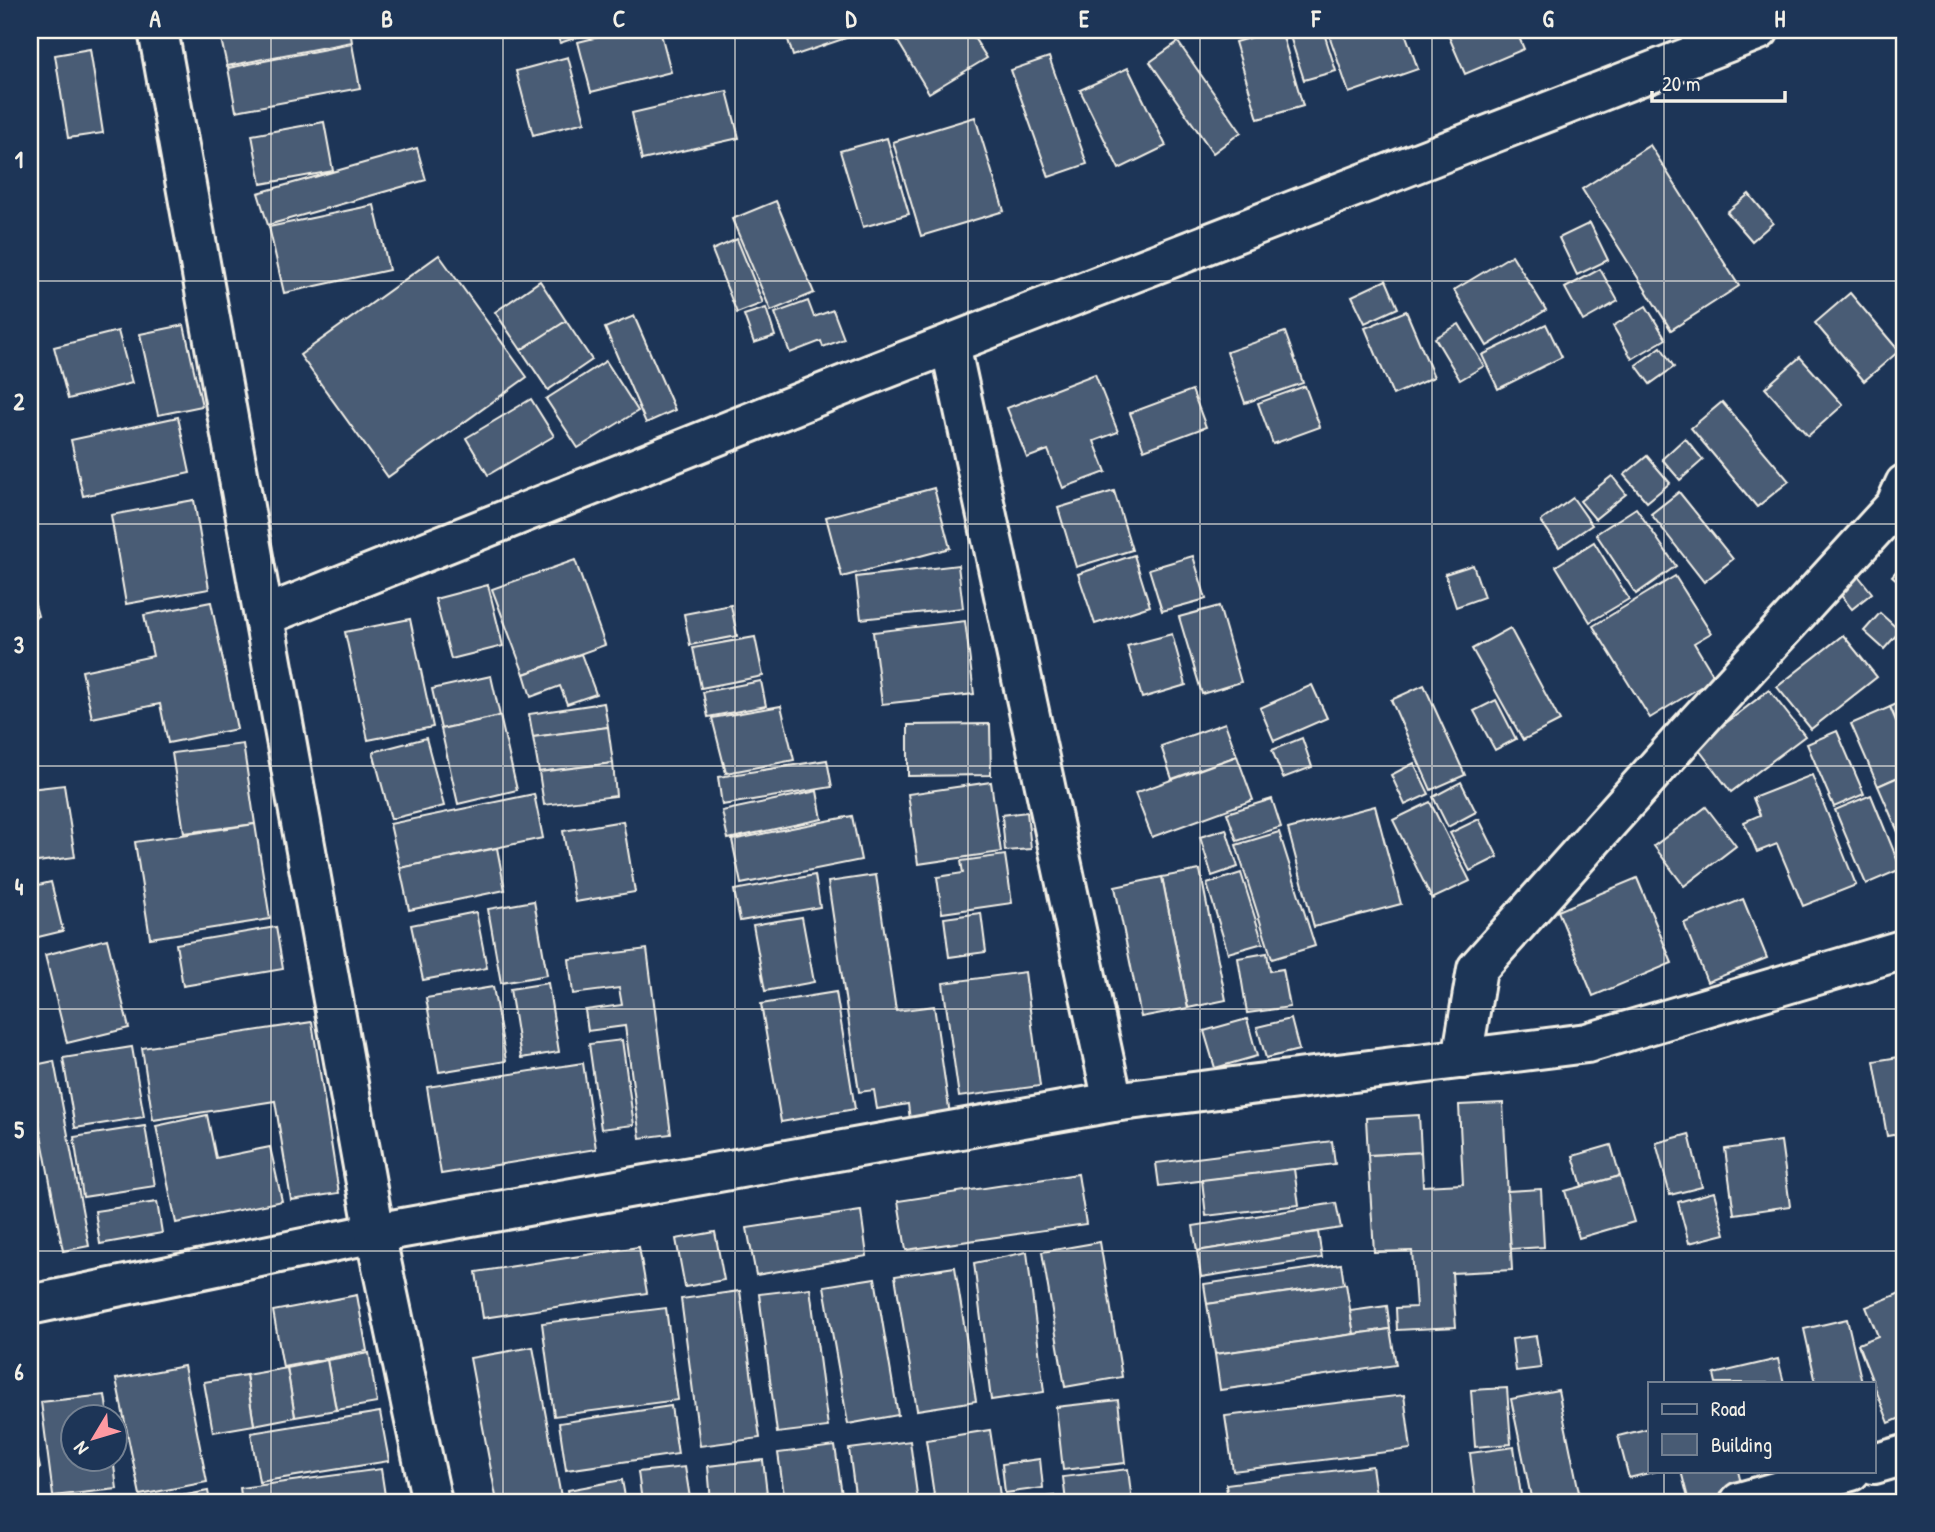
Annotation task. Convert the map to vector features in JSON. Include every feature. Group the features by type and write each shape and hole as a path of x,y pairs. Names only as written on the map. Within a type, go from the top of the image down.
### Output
{"street":[{"path":"158,30 375,1233 432,1502"},
{"path":"264,616 950,344 1759,30"},
{"path":"950,344 1113,1102"},
{"path":"1462,1059 1477,969 1895,506 1905,484"},
{"path":"30,1305 375,1233 1113,1102 1587,1043 1905,949"},
{"path":"1876,1463 1905,1455"},
{"path":"1740,1502 1847,1472"}],"building":[{"path":"219,30 350,30 352,42 227,66"},
{"path":"555,30 598,30 560,43"},
{"path":"627,30 660,30 671,72 591,92 578,42"},
{"path":"785,30 853,30 855,35 793,56"},
{"path":"891,30 969,30 987,58 929,93"},
{"path":"1281,30 1303,106 1258,119 1235,42"},
{"path":"1288,30 1323,30 1336,71 1304,80"},
{"path":"1404,30 1418,69 1349,93 1328,32"},
{"path":"1446,30 1516,30 1524,49 1465,74"},
{"path":"1178,42 1241,132 1213,153 1150,62"},
{"path":"352,44 360,88 236,111 228,68"},
{"path":"90,49 103,133 68,138 55,55"},
{"path":"568,57 585,122 533,135 516,71"},
{"path":"1049,57 1087,164 1049,177 1011,70"},
{"path":"1128,68 1166,146 1119,169 1080,90"},
{"path":"727,91 739,138 642,160 632,113"},
{"path":"975,117 1004,211 921,236 893,142"},
{"path":"324,122 333,171 261,184 252,135"},
{"path":"887,138 909,214 863,227 840,151"},
{"path":"1650,145 1739,286 1671,330 1582,189"},
{"path":"417,148 426,180 268,225 258,193"},
{"path":"1905,172 1905,192 1897,189"},
{"path":"1749,194 1773,223 1752,241 1727,212"},
{"path":"776,201 814,293 771,311 732,219"},
{"path":"374,205 389,270 284,293 269,227"},
{"path":"1590,223 1608,260 1577,275 1559,238"},
{"path":"737,239 763,303 737,313 712,250"},
{"path":"439,255 527,377 388,477 300,355"},
{"path":"1512,255 1546,310 1487,346 1454,290"},
{"path":"1600,269 1618,301 1583,321 1565,288"},
{"path":"1386,280 1398,308 1365,323 1352,296"},
{"path":"540,281 566,321 521,350 495,312"},
{"path":"1850,293 1899,351 1864,381 1815,323"},
{"path":"808,301 814,317 833,310 844,339 823,347 821,341 790,353 775,313"},
{"path":"1646,306 1666,339 1632,359 1613,326"},
{"path":"766,308 775,336 754,343 744,315"},
{"path":"1406,311 1434,377 1393,395 1365,328"},
{"path":"634,316 675,410 646,423 605,328"},
{"path":"566,321 592,360 548,390 521,350"},
{"path":"1459,324 1484,366 1460,380 1435,338"},
{"path":"1546,324 1562,357 1498,389 1482,355"},
{"path":"184,325 202,406 158,415 140,334"},
{"path":"118,331 132,383 68,399 54,347"},
{"path":"1285,332 1303,383 1245,403 1227,352"},
{"path":"1661,347 1674,367 1650,384 1636,365"},
{"path":"1800,357 1843,405 1808,436 1765,388"},
{"path":"606,361 638,411 578,448 546,399"},
{"path":"1095,374 1118,432 1094,441 1106,472 1063,488 1048,450 1027,458 1007,408"},
{"path":"1305,386 1320,427 1273,444 1258,403"},
{"path":"1192,390 1206,427 1144,450 1130,413"},
{"path":"531,399 554,436 488,475 466,438"},
{"path":"1722,402 1789,481 1757,507 1691,428"},
{"path":"178,417 190,473 83,496 71,440"},
{"path":"1685,438 1703,460 1680,480 1662,459"},
{"path":"1647,456 1670,483 1647,502 1624,475"},
{"path":"1612,476 1626,494 1595,519 1580,501"},
{"path":"934,488 950,548 842,577 826,517"},
{"path":"1114,491 1132,550 1076,567 1058,508"},
{"path":"1679,492 1733,559 1704,582 1651,514"},
{"path":"1573,498 1592,525 1559,547 1541,521"},
{"path":"194,500 209,589 126,604 111,515"},
{"path":"1636,508 1676,566 1636,594 1596,534"},
{"path":"1594,542 1629,599 1590,622 1556,566"},
{"path":"1134,555 1150,606 1095,624 1078,574"},
{"path":"1193,556 1206,599 1162,611 1149,569"},
{"path":"575,560 605,645 524,674 492,589"},
{"path":"1905,561 1905,587 1892,576"},
{"path":"958,565 963,608 861,619 856,577"},
{"path":"1473,565 1484,597 1456,607 1445,574"},
{"path":"1852,568 1872,593 1852,609 1832,584"},
{"path":"1675,576 1711,633 1694,643 1715,678 1650,718 1593,626"},
{"path":"488,585 503,646 451,659 435,599"},
{"path":"30,587 38,616 30,618"},
{"path":"211,602 237,729 168,743 160,704 92,718 82,671 153,656 144,615"},
{"path":"731,605 737,636 690,645 684,614"},
{"path":"1219,606 1241,682 1202,694 1179,617"},
{"path":"1880,613 1900,631 1884,649 1864,631"},
{"path":"410,619 433,727 368,740 345,632"},
{"path":"965,621 974,694 882,704 873,632"},
{"path":"1510,628 1560,721 1523,740 1472,649"},
{"path":"1172,634 1186,685 1142,698 1127,646"},
{"path":"1843,635 1877,677 1811,729 1777,687"},
{"path":"755,637 763,676 701,688 693,648"},
{"path":"581,654 596,694 567,704 560,686 531,697 524,674"},
{"path":"491,676 500,716 441,729 432,689"},
{"path":"761,681 766,706 708,717 703,692"},
{"path":"1312,685 1327,718 1274,741 1260,708"},
{"path":"1424,685 1465,775 1431,790 1391,700"},
{"path":"1769,690 1805,736 1731,792 1696,746"},
{"path":"1496,700 1516,739 1495,750 1474,711"},
{"path":"1905,700 1905,742 1890,707"},
{"path":"604,703 608,727 533,737 529,714"},
{"path":"781,706 794,760 726,773 712,718"},
{"path":"1890,707 1905,742 1905,774 1878,786 1851,724"},
{"path":"500,716 517,790 458,804 441,729"},
{"path":"1225,723 1237,756 1172,779 1161,746"},
{"path":"990,724 991,775 908,776 908,725"},
{"path":"608,727 613,763 539,772 533,737"},
{"path":"1837,731 1864,794 1834,807 1807,744"},
{"path":"426,738 444,806 391,819 373,752"},
{"path":"1302,738 1312,767 1283,778 1272,750"},
{"path":"243,744 255,824 184,833 172,753"},
{"path":"1237,756 1253,800 1152,837 1135,793"},
{"path":"827,760 832,787 722,805 718,777"},
{"path":"613,763 616,796 544,805 539,772"},
{"path":"1414,763 1429,794 1405,805 1391,775"},
{"path":"1905,774 1905,848 1878,786"},
{"path":"1812,775 1856,885 1803,906 1777,844 1757,852 1744,822 1760,815 1753,798"},
{"path":"991,782 1001,852 918,864 908,794"},
{"path":"1461,782 1476,812 1448,827 1433,797"},
{"path":"64,785 75,857 30,863 30,789"},
{"path":"817,791 822,819 728,839 722,811"},
{"path":"534,794 543,838 400,868 390,824"},
{"path":"1871,795 1901,869 1866,884 1835,810"},
{"path":"1272,799 1281,827 1237,841 1227,813"},
{"path":"1430,802 1470,881 1432,899 1393,820"},
{"path":"1375,806 1401,904 1314,927 1288,829"},
{"path":"1706,807 1736,846 1684,886 1654,846"},
{"path":"1027,812 1031,849 1005,851 1002,815"},
{"path":"852,816 861,860 741,884 732,840"},
{"path":"1479,819 1498,857 1470,871 1450,833"},
{"path":"623,821 635,892 575,902 563,831"},
{"path":"255,824 270,919 150,938 135,842"},
{"path":"1226,829 1238,867 1212,876 1200,837"},
{"path":"1279,832 1315,946 1272,959 1236,845"},
{"path":"497,848 505,890 409,910 400,868"},
{"path":"1005,855 1012,903 942,913 937,877 963,873 961,861"},
{"path":"1200,870 1226,1000 1188,1008 1162,877"},
{"path":"1241,873 1263,943 1228,953 1207,884"},
{"path":"815,875 820,907 740,921 734,890"},
{"path":"876,875 896,1011 934,1006 950,1115 910,1120 908,1104 877,1109 874,1090 859,1092 828,882"},
{"path":"1162,877 1188,1008 1141,1017 1115,887"},
{"path":"1637,878 1672,963 1593,996 1558,911"},
{"path":"51,882 63,931 30,939 30,887"},
{"path":"1743,899 1767,958 1707,982 1684,923"},
{"path":"534,901 547,975 501,983 488,909"},
{"path":"476,912 487,968 423,980 411,925"},
{"path":"981,913 986,952 949,957 944,918"},
{"path":"802,917 814,982 765,991 753,925"},
{"path":"276,927 283,969 183,986 176,944"},
{"path":"107,939 129,1028 67,1043 45,955"},
{"path":"647,949 671,1134 640,1138 625,1026 588,1031 585,1010 622,1005 619,988 573,994 569,959"},
{"path":"1267,953 1270,971 1283,969 1290,1007 1247,1013 1238,958"},
{"path":"1025,972 1040,1086 959,1097 943,983"},
{"path":"548,983 559,1052 521,1058 510,989"},
{"path":"493,987 506,1061 439,1072 426,998"},
{"path":"836,992 855,1109 781,1122 761,1004"},
{"path":"1247,1019 1257,1056 1215,1068 1204,1031"},
{"path":"1291,1019 1299,1050 1266,1058 1257,1027"},
{"path":"312,1022 339,1193 291,1200 275,1101 153,1120 142,1048"},
{"path":"622,1040 634,1125 601,1129 589,1044"},
{"path":"132,1047 144,1117 75,1128 63,1058"},
{"path":"1905,1056 1905,1133 1887,1136 1874,1061"},
{"path":"54,1061 89,1246 63,1251 30,1076 30,1066"},
{"path":"583,1063 596,1149 441,1174 427,1087"},
{"path":"1503,1103 1512,1270 1452,1273 1456,1327 1397,1330 1396,1308 1416,1307 1412,1251 1374,1252 1368,1155 1421,1152 1423,1186 1463,1184 1459,1105"},
{"path":"207,1115 216,1158 270,1147 282,1201 176,1223 156,1126"},
{"path":"1419,1115 1421,1152 1368,1155 1366,1118"},
{"path":"145,1126 155,1186 83,1197 74,1137"},
{"path":"1689,1134 1702,1187 1670,1195 1656,1143"},
{"path":"1332,1141 1335,1164 1159,1186 1156,1163"},
{"path":"1781,1141 1790,1206 1734,1214 1725,1149"},
{"path":"1611,1145 1620,1176 1582,1186 1573,1156"},
{"path":"30,1148 37,1190 30,1191"},
{"path":"1294,1169 1299,1205 1206,1216 1202,1180"},
{"path":"1078,1174 1086,1224 906,1250 898,1201"},
{"path":"1620,1176 1634,1222 1579,1238 1565,1191"},
{"path":"1541,1189 1544,1247 1511,1249 1507,1191"},
{"path":"1714,1192 1725,1234 1689,1243 1678,1202"},
{"path":"157,1202 162,1233 100,1244 95,1211"},
{"path":"1336,1203 1341,1228 1197,1251 1193,1226"},
{"path":"861,1211 867,1256 756,1275 747,1228"},
{"path":"715,1232 724,1280 685,1287 676,1239"},
{"path":"1318,1232 1322,1258 1201,1277 1197,1251"},
{"path":"1100,1242 1122,1377 1065,1387 1042,1252"},
{"path":"639,1247 647,1293 483,1318 476,1272"},
{"path":"1027,1252 1044,1392 991,1400 974,1263"},
{"path":"1341,1264 1344,1284 1207,1304 1204,1284"},
{"path":"955,1267 976,1401 917,1410 895,1276"},
{"path":"875,1278 898,1415 848,1424 824,1286"},
{"path":"1346,1284 1354,1334 1215,1354 1207,1304"},
{"path":"810,1288 828,1427 777,1433 759,1294"},
{"path":"740,1291 760,1438 700,1446 681,1299"},
{"path":"1905,1291 1905,1416 1889,1423 1876,1390 1876,1382 1873,1382 1858,1344 1878,1336 1866,1307"},
{"path":"357,1295 367,1351 283,1367 273,1311"},
{"path":"1387,1306 1390,1329 1354,1334 1350,1311"},
{"path":"666,1308 678,1400 554,1416 542,1323"},
{"path":"1847,1319 1862,1382 1816,1382 1804,1329"},
{"path":"1390,1329 1396,1365 1220,1390 1215,1354"},
{"path":"1536,1336 1541,1368 1516,1371 1512,1339"},
{"path":"533,1347 562,1502 497,1502 470,1358"},
{"path":"369,1353 377,1403 336,1410 327,1360"},
{"path":"1778,1359 1784,1382 1716,1382 1714,1374"},
{"path":"327,1360 336,1410 295,1417 287,1368"},
{"path":"184,1366 207,1482 140,1495 130,1447 130,1402 121,1402 116,1379"},
{"path":"287,1368 295,1417 254,1425 246,1375"},
{"path":"246,1375 254,1425 213,1432 204,1382"},
{"path":"1507,1388 1511,1444 1475,1447 1471,1390"},
{"path":"1558,1390 1581,1502 1532,1502 1511,1399"},
{"path":"105,1395 106,1402 60,1402 60,1472 115,1472 117,1489 53,1496 41,1402"},
{"path":"1404,1395 1411,1449 1233,1471 1225,1416"},
{"path":"1118,1400 1125,1463 1063,1470 1056,1407"},
{"path":"671,1406 678,1454 566,1470 559,1423"},
{"path":"380,1412 389,1461 259,1482 251,1433"},
{"path":"30,1422 40,1468 30,1470"},
{"path":"1648,1428 1648,1472 1653,1472 1629,1478 1618,1436"},
{"path":"990,1430 1001,1502 935,1502 926,1440"},
{"path":"910,1441 918,1502 856,1502 849,1449"},
{"path":"835,1446 843,1502 785,1502 778,1453"},
{"path":"1514,1447 1522,1502 1476,1502 1470,1453"},
{"path":"1040,1459 1043,1488 1005,1493 1002,1464"},
{"path":"763,1460 768,1502 711,1502 708,1466"},
{"path":"1372,1466 1377,1502 1228,1502 1226,1484"},
{"path":"685,1467 690,1498 642,1502 638,1472"},
{"path":"381,1469 386,1502 242,1502 240,1488"},
{"path":"1128,1469 1132,1502 1066,1502 1063,1477"},
{"path":"1681,1472 1738,1472 1743,1491 1689,1502"},
{"path":"622,1480 626,1502 570,1502 568,1490"},
{"path":"208,1491 210,1502 149,1502"},
{"path":"1054,1496 1054,1502 1013,1502"}]}
